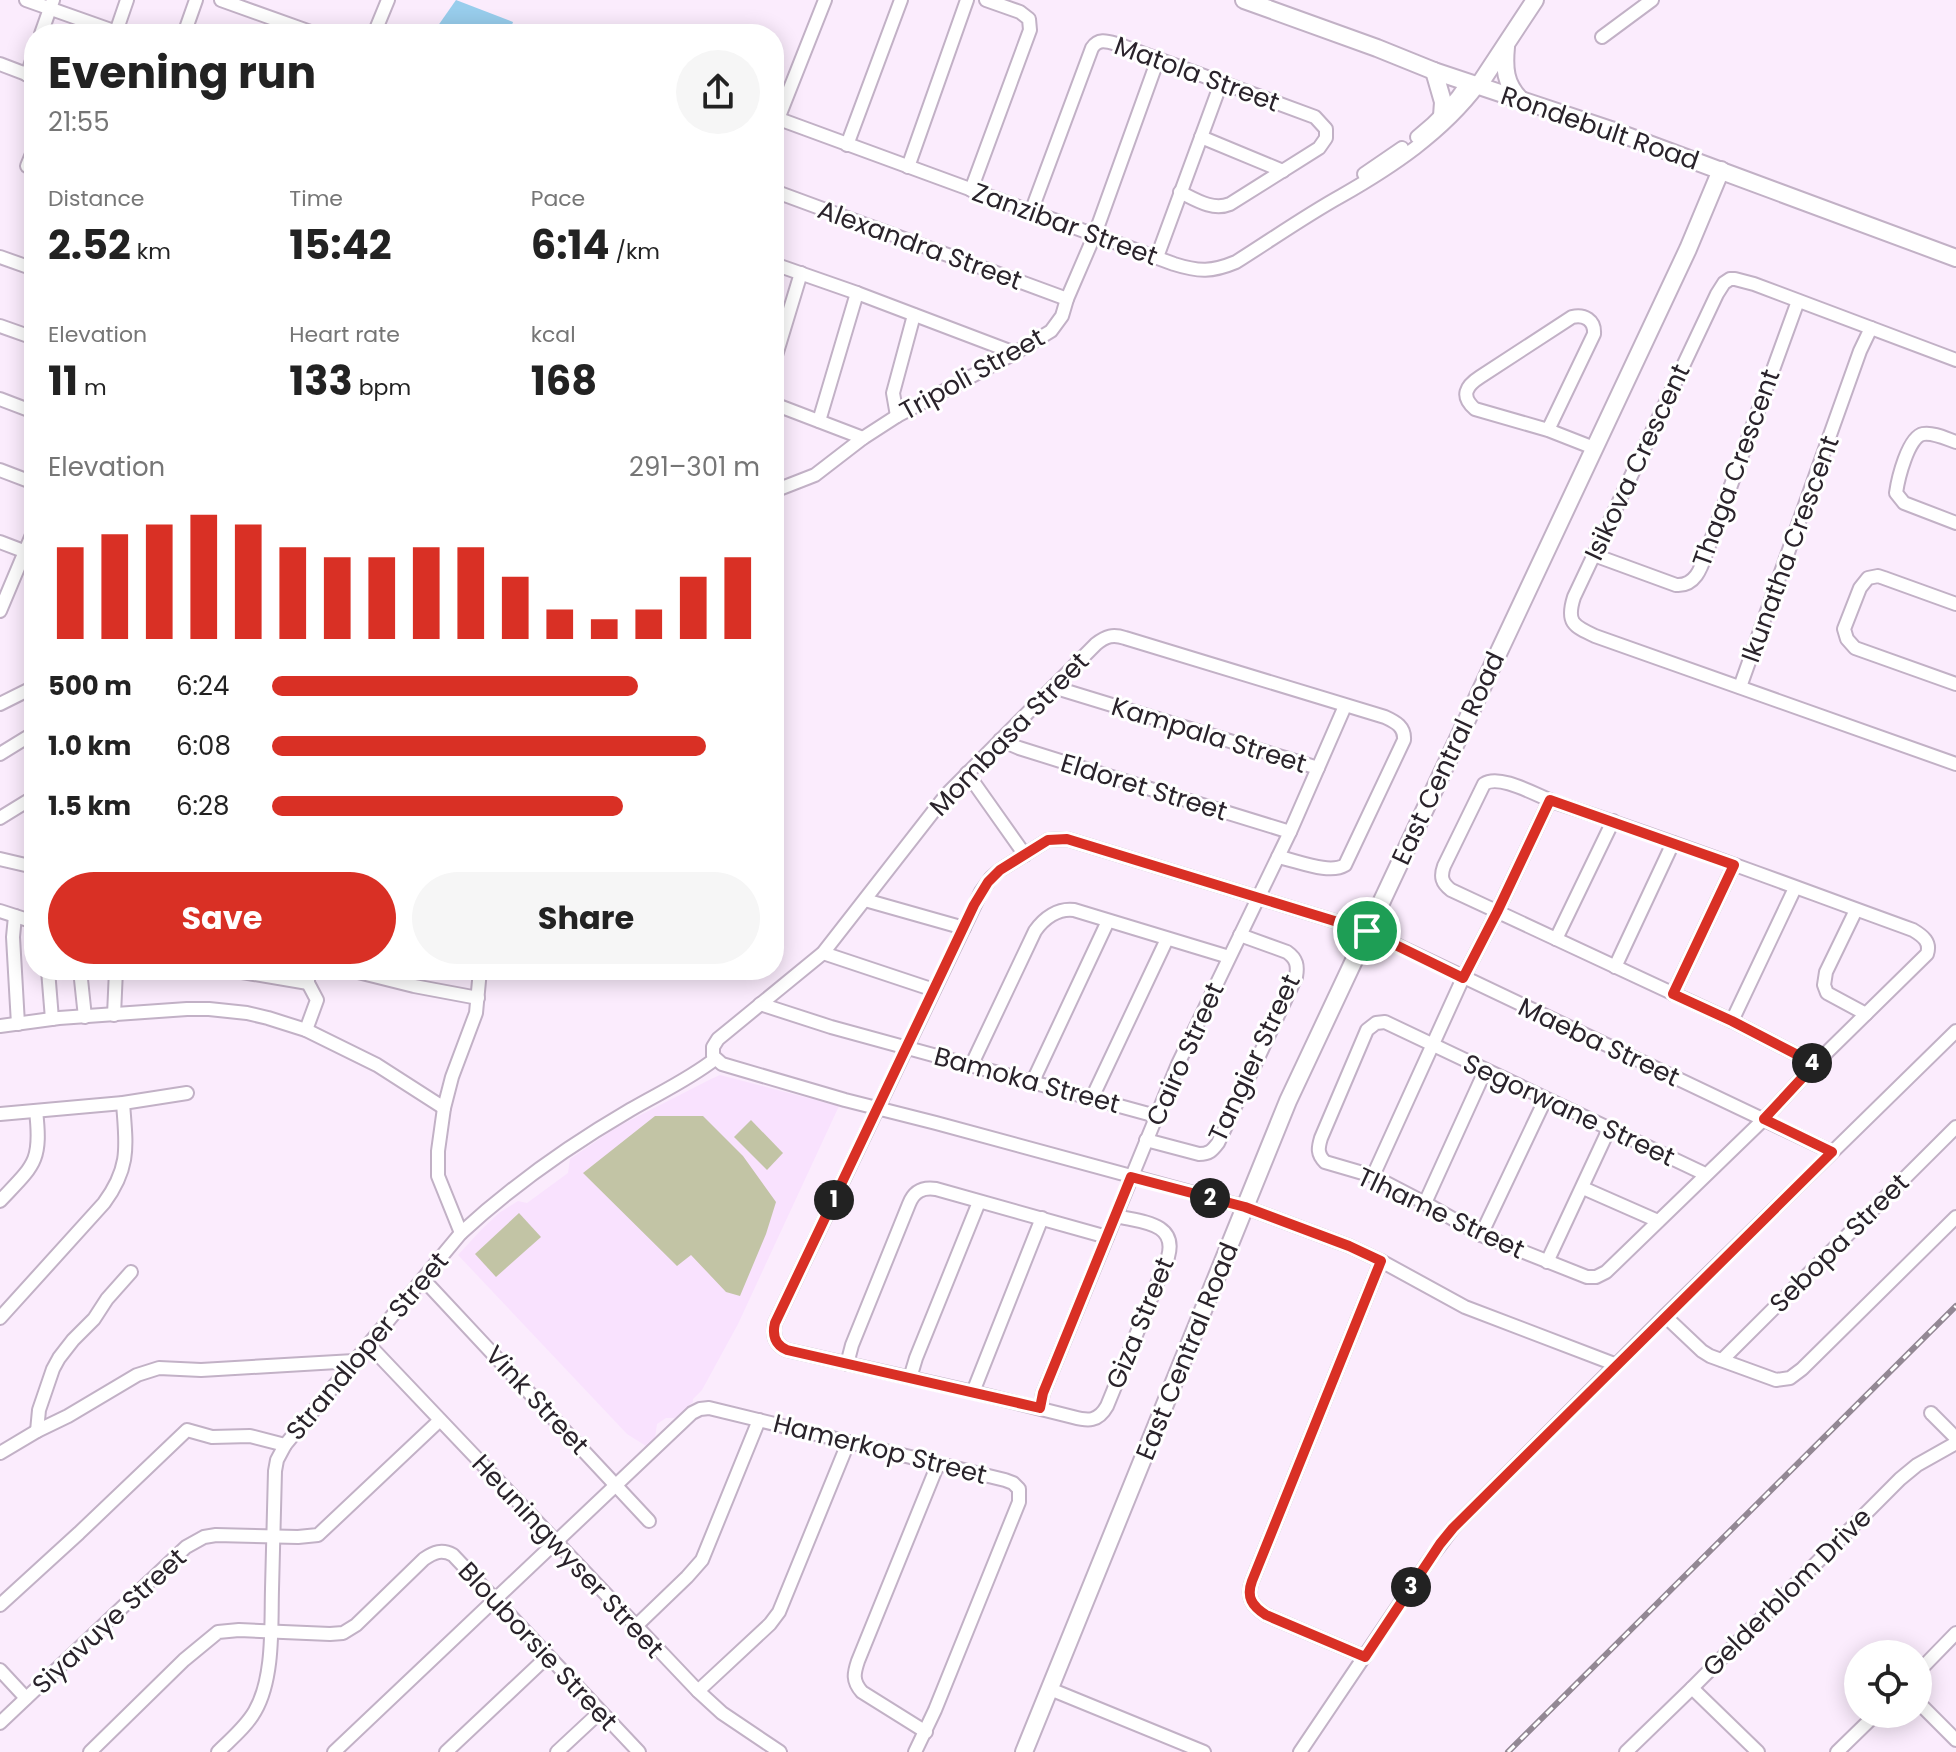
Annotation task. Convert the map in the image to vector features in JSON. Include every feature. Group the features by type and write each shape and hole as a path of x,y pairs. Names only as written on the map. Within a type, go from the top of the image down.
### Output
{"street":[{"path":"26,0 51,4 98,24"},
{"path":"121,24 127,0"},
{"path":"188,24 196,0"},
{"path":"221,0 288,24"},
{"path":"378,24 388,0"},
{"path":"784,104 825,0"},
{"path":"847,145 901,0"},
{"path":"908,167 967,0"},
{"path":"971,190 1030,30 1029,19 1020,12 986,0"},
{"name":"Rondebult Road","path":"1244,0 1434,71 1721,170 1956,258"},
{"path":"1342,195 1387,169 1436,133 1459,109 1524,0"},
{"path":"1342,195 1358,179 1442,116 1506,46 1535,0"},
{"path":"1625,0 1634,12"},
{"path":"1602,37 1652,0"},
{"path":"44,24 51,4"},
{"name":"Matola Street","path":"1031,212 1095,44 1102,41 1315,117 1326,132 1324,143 1283,171"},
{"path":"1506,46 1504,65 1508,84 1520,99"},
{"name":"Tripoli Street","path":"784,485 812,466 846,450 897,416 1051,331 1062,316 1095,234 1158,59"},
{"path":"0,64 24,73"},
{"path":"1434,71 1441,93 1442,116"},
{"path":"1157,257 1221,83"},
{"name":"Zanzibar Street","path":"784,126 847,145 1193,270 1211,271 1236,262 1342,195"},
{"path":"1201,137 1283,171"},
{"name":"East Central Road","path":"1024,1752 1288,1101 1688,249 1721,170"},
{"path":"1180,192 1199,202 1223,207 1283,171"},
{"name":"Alexandra Street","path":"784,195 1067,299"},
{"path":"0,257 24,265"},
{"path":"784,267 1015,353"},
{"path":"784,329 801,273"},
{"name":"Isikova Crescent","path":"1740,687 1595,636 1575,625 1570,617 1572,604 1696,336 1724,283 1735,279 1871,328"},
{"path":"819,421 857,293"},
{"name":"Thaga Crescent","path":"1594,555 1676,585 1686,585 1694,580 1798,301"},
{"path":"897,416 893,393 914,315"},
{"path":"1548,430 1594,334 1592,323 1580,315 1572,317 1480,377 1468,387 1466,396 1475,409 1548,430 1594,448"},
{"path":"0,326 24,334"},
{"path":"1871,328 1956,360"},
{"name":"Ikunatha Crescent","path":"1871,328 1860,351 1740,687 1956,764"},
{"path":"0,399 24,408"},
{"path":"784,408 863,438"},
{"path":"1956,442 1925,433 1916,438 1906,458 1896,493 1904,503 1956,523"},
{"path":"0,470 24,479"},
{"path":"0,542 24,551"},
{"path":"0,611 24,565"},
{"path":"1956,604 1873,576 1863,582 1844,629 1847,639 1855,648 1956,684"},
{"name":"Mombasa Street","path":"716,1060 712,1052 715,1043 823,953 947,794 1103,638 1115,635 1385,717 1401,728 1404,740 1399,753 1345,865 1339,869 1328,869 1278,857"},
{"name":"Kampala Street","path":"1053,687 1318,768"},
{"path":"0,704 24,692"},
{"name":"Cairo Street","path":"1040,1408 1043,1393 1178,1064 1290,832 1345,706"},
{"path":"0,754 24,739"},
{"name":"Eldoret Street","path":"1000,740 1290,832"},
{"path":"967,773 1025,855"},
{"path":"1583,1188 1658,1221 1764,1119 1815,1064 1921,961 1929,949 1926,939 1920,934 1504,781 1491,780 1484,784 1444,866 1443,883 1451,890 1732,1021 1815,1064"},
{"path":"1373,1176 1463,978 1550,800"},
{"path":"0,818 24,804"},
{"path":"1556,939 1613,821"},
{"name":"Maeba Street","path":"847,1364 787,1350 778,1344 773,1333 775,1323 981,892 1000,870 1048,840 1067,839 1367,931 1832,1152"},
{"path":"1615,967 1673,843"},
{"path":"0,859 24,865"},
{"path":"1673,994 1734,865"},
{"path":"1732,1021 1795,888"},
{"path":"865,900 964,928"},
{"path":"972,1064 1031,939 1040,924 1064,909 1229,957"},
{"path":"1856,910 1826,972 1824,985 1827,993 1866,1014"},
{"path":"0,911 24,919"},
{"path":"15,916 13,937 18,1024"},
{"path":"1033,1081 1108,921"},
{"name":"Tangier Street","path":"1146,1140 1199,1154 1212,1150 1296,977 1298,969 1293,956 1240,935"},
{"path":"1092,1098 1167,939"},
{"path":"823,953 934,990"},
{"path":"49,980 52,1019"},
{"path":"81,980 85,1017"},
{"path":"114,1015 116,980"},
{"path":"306,1030 317,1000 310,980"},
{"path":"390,980 478,998"},
{"path":"461,1233 438,1176 438,1151 452,1077 476,1013 479,980"},
{"name":"Bamoka Street","path":"760,1004 831,1027 1156,1116"},
{"path":"0,1026 187,1009 227,1010 306,1030 377,1065 444,1108"},
{"name":"Segorwane Street","path":"1322,1159 1318,1150 1321,1138 1367,1030 1376,1023 1385,1022 1705,1174"},
{"path":"1300,1752 1453,1528 1956,1031"},
{"path":"716,1060 816,1092 1245,1207 1381,1261 1465,1307 1617,1365"},
{"name":"Strandloper Street","path":"218,1752 256,1710 268,1672 275,1471 279,1453 461,1233 493,1204 560,1154 630,1109 692,1077 716,1060"},
{"path":"1425,1203 1485,1071"},
{"path":"0,1114 123,1103 187,1093"},
{"path":"1481,1235 1545,1100"},
{"path":"0,1318 115,1188 125,1159 123,1103"},
{"path":"0,1201 22,1178 36,1157 39,1136 36,1111"},
{"name":"Sebopa Street","path":"1722,1360 1956,1127"},
{"path":"1547,1262 1609,1129"},
{"name":"Tlhame Street","path":"1322,1159 1373,1176 1481,1235 1587,1277 1606,1272 1658,1221"},
{"path":"1040,1408 847,1364 852,1345 914,1194 921,1190 931,1188 1107,1237"},
{"path":"910,1378 979,1202"},
{"name":"Giza Street","path":"1040,1408 1089,1421 1099,1416 1107,1406 1171,1246 1162,1229 1116,1216"},
{"path":"1665,1316 1702,1351 1776,1380 1790,1378 1956,1217"},
{"path":"973,1392 1042,1218"},
{"path":"1365,1657 1266,1615 1253,1606 1249,1593 1381,1261"},
{"path":"37,1431 42,1399 59,1358 131,1272"},
{"name":"Vink Street","path":"423,1279 649,1521"},
{"name":"Heuningwyser Street","path":"369,1345 698,1691 722,1713 776,1751"},
{"path":"0,1453 137,1375 159,1368 201,1370 354,1361"},
{"name":"Hamerkop Street","path":"334,1752 692,1413 714,1408 1005,1480 1016,1486 1020,1497 926,1732 915,1752"},
{"path":"1931,1413 1956,1441"},
{"name":"Siyavuye Street","path":"0,1723 186,1547 204,1537 216,1535 310,1537 323,1532 440,1420"},
{"path":"635,1627 702,1560 759,1420"},
{"path":"0,1605 187,1430 209,1436 250,1436 285,1445"},
{"name":"Gelderblom Drive","path":"1626,1752 1900,1479 1956,1441"},
{"path":"698,1691 779,1612 848,1443"},
{"path":"926,1732 862,1692 854,1676 938,1464"},
{"name":"Blouborsie Street","path":"271,1632 343,1633 356,1625 424,1559 438,1552 453,1555 639,1752"},
{"path":"90,1752 184,1660 218,1632 271,1632"},
{"path":"1932,1658 1956,1633"},
{"path":"446,1752 548,1656"},
{"path":"0,1670 26,1698"},
{"path":"1692,1688 1758,1752"},
{"path":"1050,1689 1189,1749 1204,1752"},
{"path":"557,1752 600,1712"},
{"path":"1932,1716 1956,1740"},
{"path":"1837,1752 1862,1728"}],"shaded area":[{"path":"720,1075 839,1106 738,1324 702,1390 675,1418 666,1418 657,1424 655,1438 646,1446 627,1434 458,1255 499,1213 518,1201 527,1203 568,1173 570,1159 617,1127"}],"green space":[{"path":"655,1116 703,1116 743,1156 776,1202 740,1296 726,1292 691,1255 677,1266 583,1173"},
{"path":"751,1120 783,1153 767,1170 734,1137"},
{"path":"519,1213 541,1237 496,1277 475,1254"}],"water":[{"path":"456,0 513,22 512,24 439,24"}],"railway":[{"path":"1508,1752 1956,1306"}],"route":[{"path":"1550,800 1734,865 1673,994 1815,1064 1764,1119 1832,1152 1453,1528 1365,1657 1266,1615 1253,1606 1249,1587 1381,1261 1245,1207 1131,1177 1043,1393 1040,1408 787,1350 778,1344 773,1330 974,905 988,882 1000,870 1048,840 1067,839 1367,931 1463,978 1550,800"}]}
